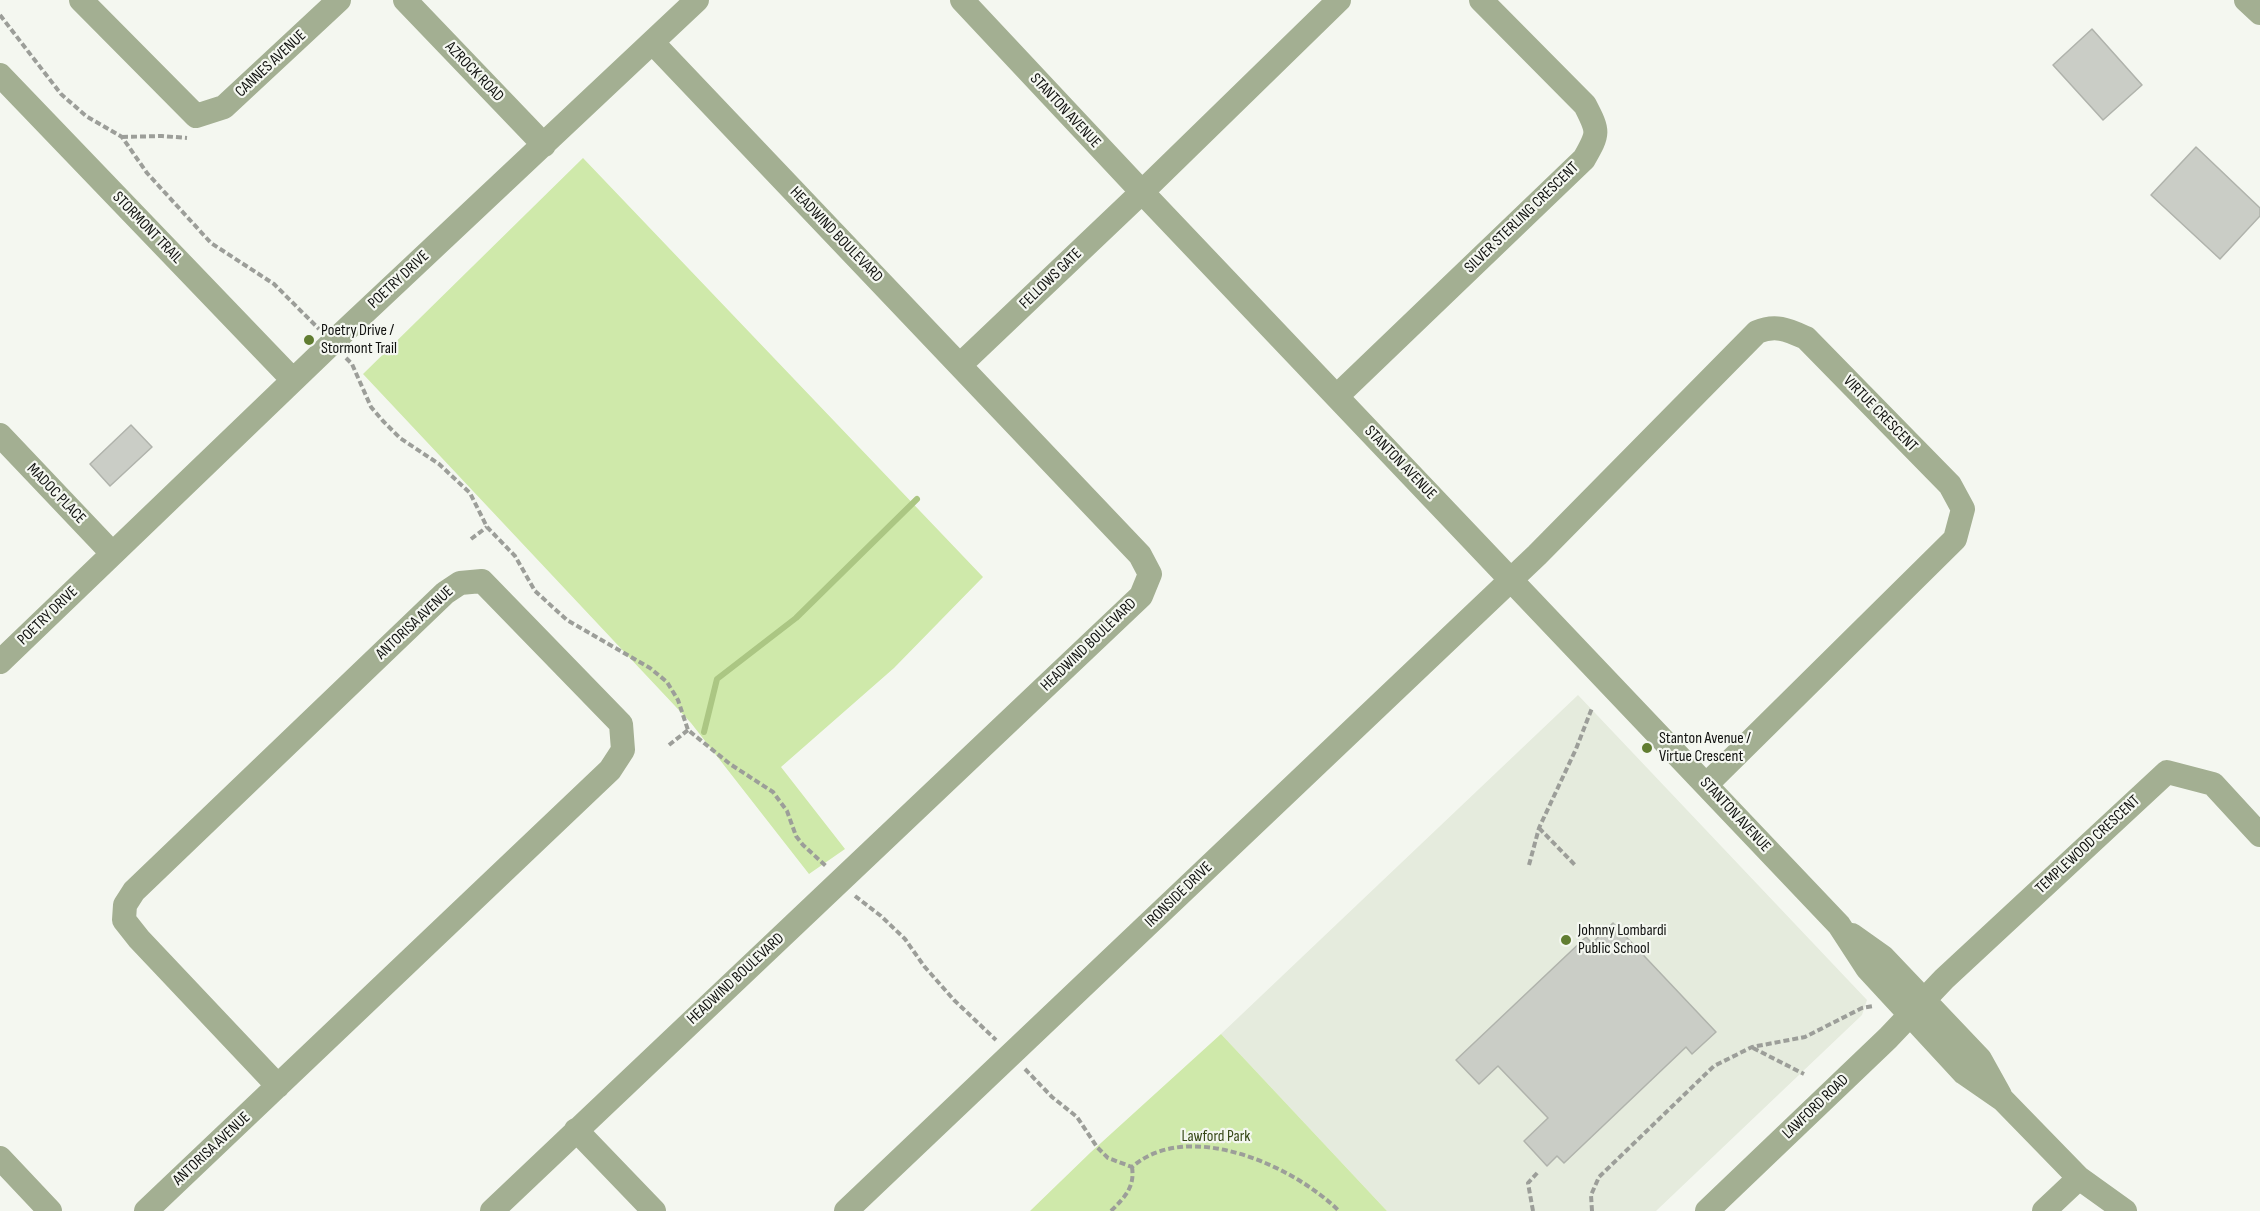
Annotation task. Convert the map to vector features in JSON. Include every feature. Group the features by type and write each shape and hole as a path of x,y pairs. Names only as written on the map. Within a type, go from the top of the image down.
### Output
{"street":[{"path":"81,0 191,127"},
{"name":"CANNES AVENUE","path":"191,127 224,107 339,0"},
{"name":"AZROCK ROAD","path":"405,0 544,145"},
{"name":"POETRY DRIVE","path":"0,662 293,380 697,0"},
{"name":"STANTON AVENUE","path":"962,0 1839,926 1867,968 1980,1059 2002,1100 2079,1178 2125,1211"},
{"path":"1142,192 1339,0"},
{"name":"SILVER STERLING CRESCENT","path":"1337,396 1584,159 1596,138 1594,123 1585,105 1480,0"},
{"path":"2246,0 2260,13"},
{"name":"HEADWIND BOULEVARD","path":"492,1211 1141,596 1150,574 1140,555 653,43"},
{"name":"STORMONT TRAIL","path":"0,75 293,380"},
{"name":"FELLOWS GATE","path":"960,365 1142,192"},
{"name":"VIRTUE CRESCENT","path":"1511,579 1757,332 1769,327 1782,327 1806,338 1950,485 1963,509 1955,539 1706,785"},
{"name":"MADOC PLACE","path":"0,435 112,553"},
{"name":"IRONSIDE DRIVE","path":"846,1211 1511,579"},
{"name":"ANTORISA AVENUE","path":"146,1211 278,1086 610,770 623,750 621,724 482,581 460,583 444,593 134,891 125,905 124,920 139,939 278,1086"},
{"name":"TEMPLEWOOD CRESCENT","path":"1917,1007 2167,772 2213,784 2260,835"},
{"name":"LAWFORD ROAD","path":"1707,1211 1917,1007"},
{"path":"576,1130 654,1211"},
{"path":"0,1158 50,1211"},
{"path":"2044,1211 2079,1178"}],"path":[{"path":"0,15 61,94 86,116 122,137 147,173 211,243 274,284 313,322"},
{"path":"122,137 162,136 191,127"},
{"path":"352,364 371,407 400,438 440,464 470,493 487,527 515,556 535,591 567,620 650,668 667,682 678,700 688,730 730,764 773,792 787,811 796,836 824,864"},
{"path":"471,539 487,527"},
{"path":"1528,865 1539,828 1576,749 1592,708"},
{"path":"669,745 688,730"},
{"path":"1539,828 1576,866"},
{"path":"856,897 881,916 905,939 924,966 954,1000 997,1040"},
{"path":"1592,1211 1591,1195 1599,1177 1714,1066 1752,1047 1805,1037 1862,1008 1876,1005"},
{"path":"1752,1047 1804,1074"},
{"path":"1028,1072 1052,1097 1077,1117 1097,1148 1108,1158 1132,1167"},
{"path":"1132,1167 1144,1156 1166,1149 1212,1148 1253,1158 1302,1180 1323,1195 1339,1211"},
{"path":"1111,1211 1130,1190 1134,1178 1132,1167"},
{"path":"1533,1211 1528,1183 1539,1171"}],"shaded area":[{"name":"Johnny Lombardi Public School","path":"1578,695 1867,1000 1862,1015 1656,1211 1387,1211 1221,1034"}],"green space":[{"path":"583,158 983,577 894,668 781,767 845,849 809,874 691,723 363,374"},
{"name":"Lawford Park","path":"1221,1034 1387,1211 1030,1211 1091,1152"}],"building":[{"path":"2092,29 2142,85 2103,120 2053,65"},
{"path":"2196,147 2260,208 2260,216 2220,259 2151,195"},
{"path":"131,425 152,447 110,486 90,464"},
{"path":"1613,923 1716,1032 1692,1054 1686,1047 1564,1163 1557,1156 1547,1166 1524,1141 1548,1118 1498,1066 1479,1084 1456,1060 1586,937 1592,943"}],"waterway":[{"path":"704,732 717,679 796,618 917,499"}],"place":[{"name":"Poetry Drive / Stormont Trail","path":"309,340"},
{"name":"Stanton Avenue / Virtue Crescent","path":"1647,748"},
{"name":"Johnny Lombardi Public School","path":"1566,940"}]}
